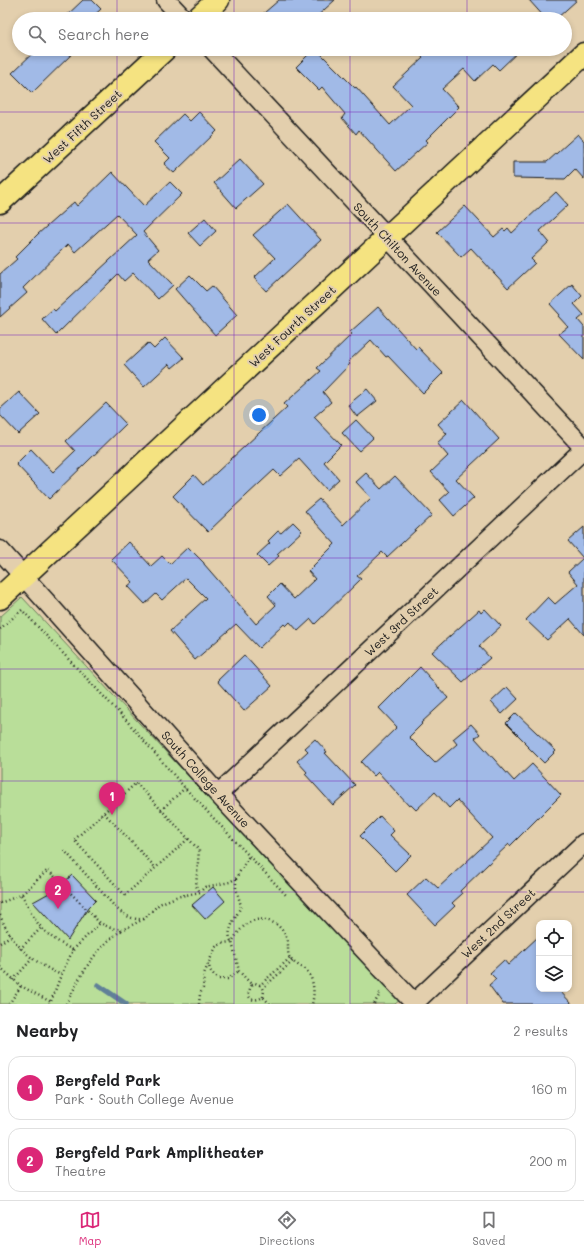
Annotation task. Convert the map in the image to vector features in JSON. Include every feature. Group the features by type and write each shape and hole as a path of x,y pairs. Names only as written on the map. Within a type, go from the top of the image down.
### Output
{"main road":[{"path":"205,12 218,0"},
{"name":"West Fourth Street","path":"0,598 584,54"},
{"name":"West Fifth Street","path":"0,202 157,56"}],"street":[{"path":"166,0 177,12"},
{"name":"South Chilton Avenue","path":"219,56 584,448"},
{"name":"West 3rd Street","path":"218,794 584,448"},
{"name":"South College Avenue","path":"0,550 218,794 414,1004"},
{"name":"West 2nd Street","path":"414,1004 584,843"}],"path":[{"path":"0,630 22,610"},
{"path":"188,838 126,895 74,840 136,783 188,838 198,850 196,886 200,892"},
{"path":"161,810 185,788"},
{"path":"104,813 156,868"},
{"path":"64,850 117,909 126,916 134,919 144,919"},
{"path":"66,1004 95,954 111,938 122,930 144,919 159,904 176,897 200,892 206,887 230,882 236,878 250,856"},
{"path":"0,903 21,895 48,870 100,923 111,928 122,930"},
{"path":"236,878 236,888 241,906 229,933 229,939 232,942 239,971 252,985"},
{"path":"21,895 25,899 32,915 44,932 56,941 73,950"},
{"path":"0,915 10,936 20,948 32,959 61,975"},
{"path":"232,942 237,933 250,922 259,919 269,921 277,925 288,939 288,953 290,958 307,971 311,979 314,988 312,1004"},
{"path":"0,967 21,986 51,1003 61,975 73,950 100,923"},
{"path":"20,948 41,928"},
{"path":"0,943 10,936"},
{"path":"199,1004 200,994 203,988 204,974 216,947 223,943 232,942"},
{"path":"263,997 258,1000 252,1000 248,994 249,989 255,983 260,984 290,958"},
{"path":"14,980 32,959"},
{"path":"263,988 293,961"},
{"path":"209,962 209,969 211,973 218,979 228,979 239,971"},
{"path":"260,984 264,991 263,997"},
{"path":"9,1004 21,986"},
{"path":"263,997 270,1004"}],"green space":[{"path":"22,597 256,849 400,1000 395,1004 0,1004 0,617"}],"building":[{"path":"83,0 92,0 101,9 98,12 70,12"},
{"path":"279,0 335,0 322,12 265,12"},
{"path":"529,0 577,0 564,12 540,12"},
{"path":"30,56 70,56 32,93 12,73"},
{"path":"307,56 323,56 355,88 356,87 390,125 411,105 393,86 423,58 421,56 514,56 499,70 493,64 475,81 464,69 442,89 459,107 426,140 428,142 396,171 359,130 356,134 342,118 345,114 322,87 319,90 296,67"},
{"path":"199,112 217,131 174,173 164,164 170,158 154,142 183,114 190,121"},
{"path":"578,134 584,141 584,179 575,169 565,179 513,178 513,162 547,162"},
{"path":"240,159 263,184 236,208 214,183"},
{"path":"112,172 144,206 170,182 182,194 143,232 158,250 148,259 173,285 158,299 133,273 124,281 118,274 56,335 42,319 53,309 55,311 137,235 117,214 75,252 68,244 23,288 27,293 0,317 0,274 17,259 15,257 38,234 74,202 77,206"},
{"path":"556,192 568,205 540,231 549,242 531,259 535,263 508,288 471,248 461,257 437,232 465,206 494,237 503,229 505,231 508,228 512,233"},
{"path":"288,204 321,240 266,291 254,278 275,258 253,235"},
{"path":"205,218 216,231 200,246 188,233"},
{"path":"190,275 206,291 212,286 237,315 215,335 175,289"},
{"path":"572,284 582,296 574,304 584,315 578,320 584,327 584,360 559,334 568,327 550,304"},
{"path":"378,307 416,349 418,347 443,373 423,393 371,340 348,362 350,364 323,392 331,402 314,417 341,445 324,462 339,479 327,490 299,459 280,476 274,470 208,532 173,496 194,475 203,485 287,407 284,404 321,371 317,368 352,334 350,332"},
{"path":"165,338 184,358 172,368 169,364 144,387 124,365 148,343 154,349"},
{"path":"367,389 377,401 357,417 348,405"},
{"path":"19,392 40,414 18,434 0,415 0,409"},
{"path":"464,400 499,439 456,479 474,498 454,516 440,500 449,492 431,472 448,456 437,443 447,434 438,424"},
{"path":"106,403 126,424 49,499 16,464 31,449 53,472 75,451 66,441"},
{"path":"356,420 373,438 359,451 342,433"},
{"path":"366,473 381,489 395,476 432,515 387,557 382,552 357,576 361,579 315,624 311,619 298,631 290,622 286,626 284,624 259,648 236,624 195,660 170,631 206,598 186,578 162,600 156,594 145,604 128,586 133,582 111,559 129,542 151,566 162,556 170,564 188,547 204,563 256,624 276,605 268,596 280,584 294,599 315,579 308,571 335,544 305,511 319,499 343,525 371,498 356,482"},
{"path":"293,522 302,531 277,554 279,556 268,566 257,555 270,543 268,541 278,531 281,533"},
{"path":"584,527 584,635 570,619 547,640 526,620 548,597 555,604 578,584 568,572 583,558 568,541"},
{"path":"485,609 501,626 479,646 490,658 463,682 432,652 479,610 481,613"},
{"path":"244,655 272,686 244,711 217,681"},
{"path":"420,667 448,698 421,723 422,724 409,737 435,763 457,744 453,739 471,724 480,734 475,738 514,781 532,764 561,795 510,846 509,844 460,891 462,894 452,903 455,906 435,925 407,895 426,877 438,888 492,838 457,800 449,808 435,792 416,810 411,805 409,806 378,772 374,776 361,762 397,727 379,708"},
{"path":"507,687 518,699 502,714 491,702"},
{"path":"516,713 556,751 544,763 506,723"},
{"path":"315,739 327,752 325,753 355,785 333,805 305,774 307,772 297,761 308,751 305,748"},
{"path":"380,816 394,831 390,835 411,855 395,871 360,836"},
{"path":"72,875 96,900 88,908 68,940 33,902 58,888"},
{"path":"213,887 225,901 205,919 192,905"},
{"path":"536,939 536,992 561,992 572,1004 503,1004 489,985 496,979 490,973 504,960 508,965"}],"waterway":[{"path":"98,985 126,1004"}],"place":[{"name":"Bergfeld Park","path":"112,815"},
{"name":"Bergfeld Park Amplitheater","path":"58,909"}]}
